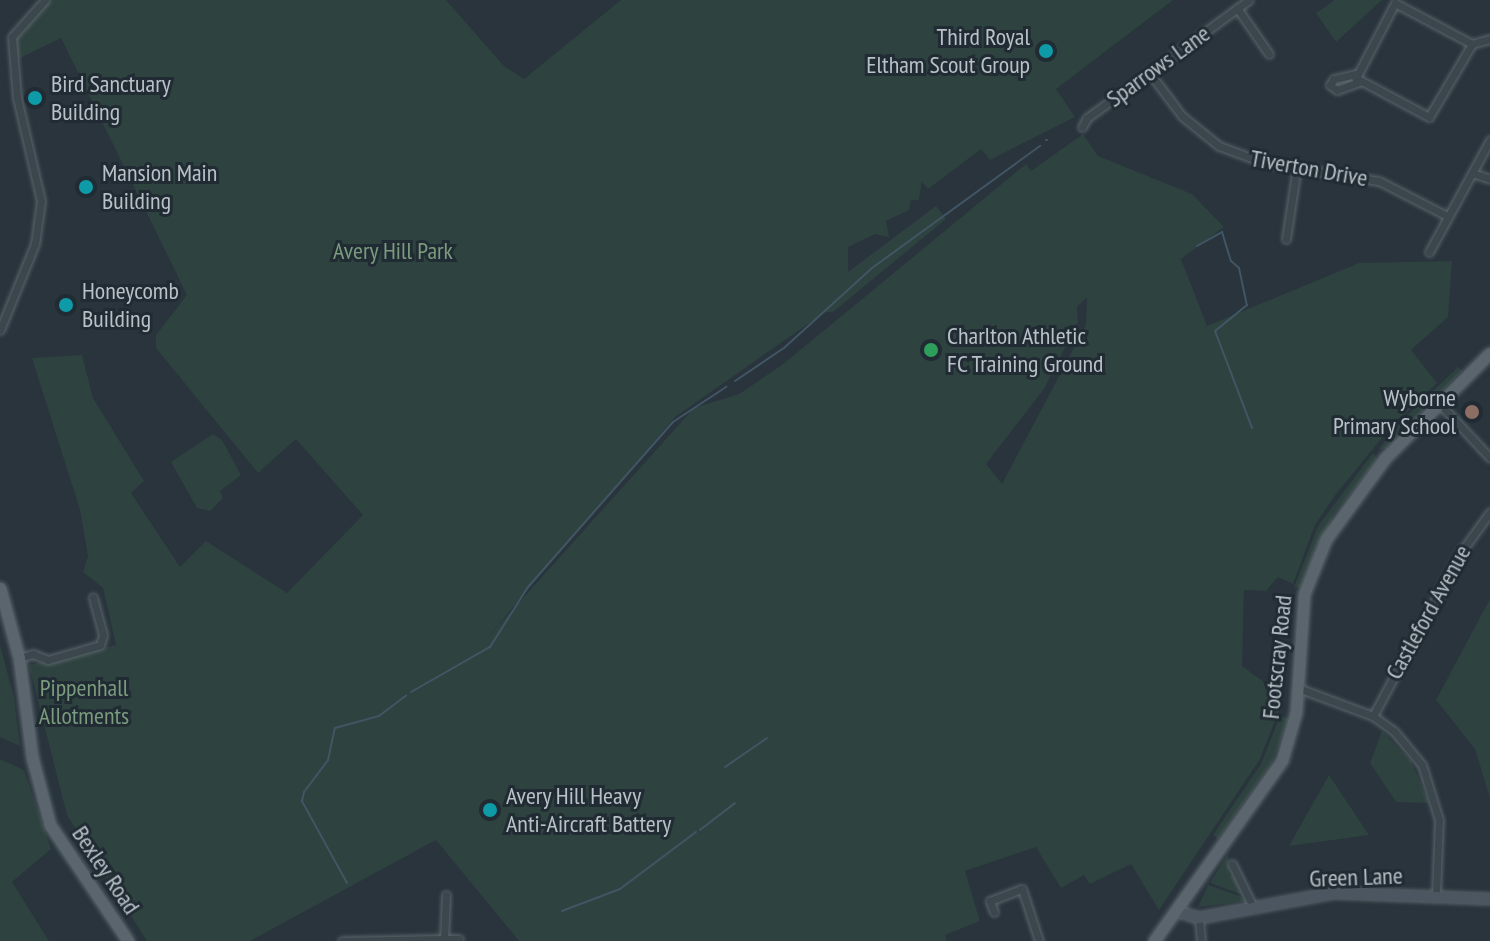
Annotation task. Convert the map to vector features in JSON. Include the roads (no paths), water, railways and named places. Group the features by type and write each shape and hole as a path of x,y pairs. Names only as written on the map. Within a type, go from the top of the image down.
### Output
{"main road":[{"name":"Footscray Road","path":"1154,941 1179,912 1282,760 1298,688 1302,605 1316,561 1358,492 1438,402 1490,353"},
{"name":"Bexley Road","path":"0,588 19,658 32,757 50,825 128,941"},
{"name":"Green Lane","path":"1179,912 1199,918 1334,893 1490,899"}],"street":[{"path":"0,330 35,244 41,201 17,98 12,37 45,0"},
{"name":"Sparrows Lane","path":"1082,127 1087,118 1249,0"},
{"path":"1472,44 1432,116 1417,114 1358,78 1395,3 1472,44 1490,39"},
{"path":"1237,8 1269,54"},
{"name":"Tiverton Drive","path":"1149,72 1182,116 1219,146 1265,163 1379,181 1447,216"},
{"path":"1429,252 1490,140"},
{"path":"1286,239 1297,167"},
{"path":"1472,173 1490,179"},
{"path":"1438,402 1490,458"},
{"name":"Castleford Avenue","path":"1373,716 1459,555 1490,512"},
{"path":"19,658 33,654 48,660 100,645 103,635 93,597"},
{"path":"1298,688 1373,716 1410,746 1432,784 1440,833 1436,896"},
{"path":"1232,864 1254,909"},
{"path":"994,912 990,901 1022,889 1039,941"},
{"path":"444,939 446,895"},
{"path":"1199,918 1201,941"},
{"path":"342,941 459,939"}],"waterway":[{"path":"735,381 784,348 872,268 1040,146"},
{"path":"1197,246 1222,232 1231,261 1239,268 1247,305 1215,331 1252,428"},
{"path":"411,692 490,647 528,587 673,422 726,387"},
{"path":"347,883 302,801 304,792 328,760 335,728 379,716 406,696"},
{"path":"725,767 767,738"},
{"path":"700,830 735,803"},
{"path":"562,911 620,889 696,832"}],"place":[{"name":"Third Royal Eltham Scout Group","path":"1046,51"},
{"name":"Bird Sanctuary Building","path":"35,98"},
{"name":"Mansion Main Building","path":"86,187"},
{"name":"Honeycomb Building","path":"66,305"},
{"name":"Charlton Athletic FC Training Ground","path":"931,350"},
{"name":"Wyborne Primary School","path":"1472,412"},
{"name":"Avery Hill Heavy Anti-Aircraft Battery","path":"490,810"}],"park label":[{"name":"Avery Hill Park","path":"393,251"},
{"name":"Pippenhall Allotments","path":"84,702"}]}
